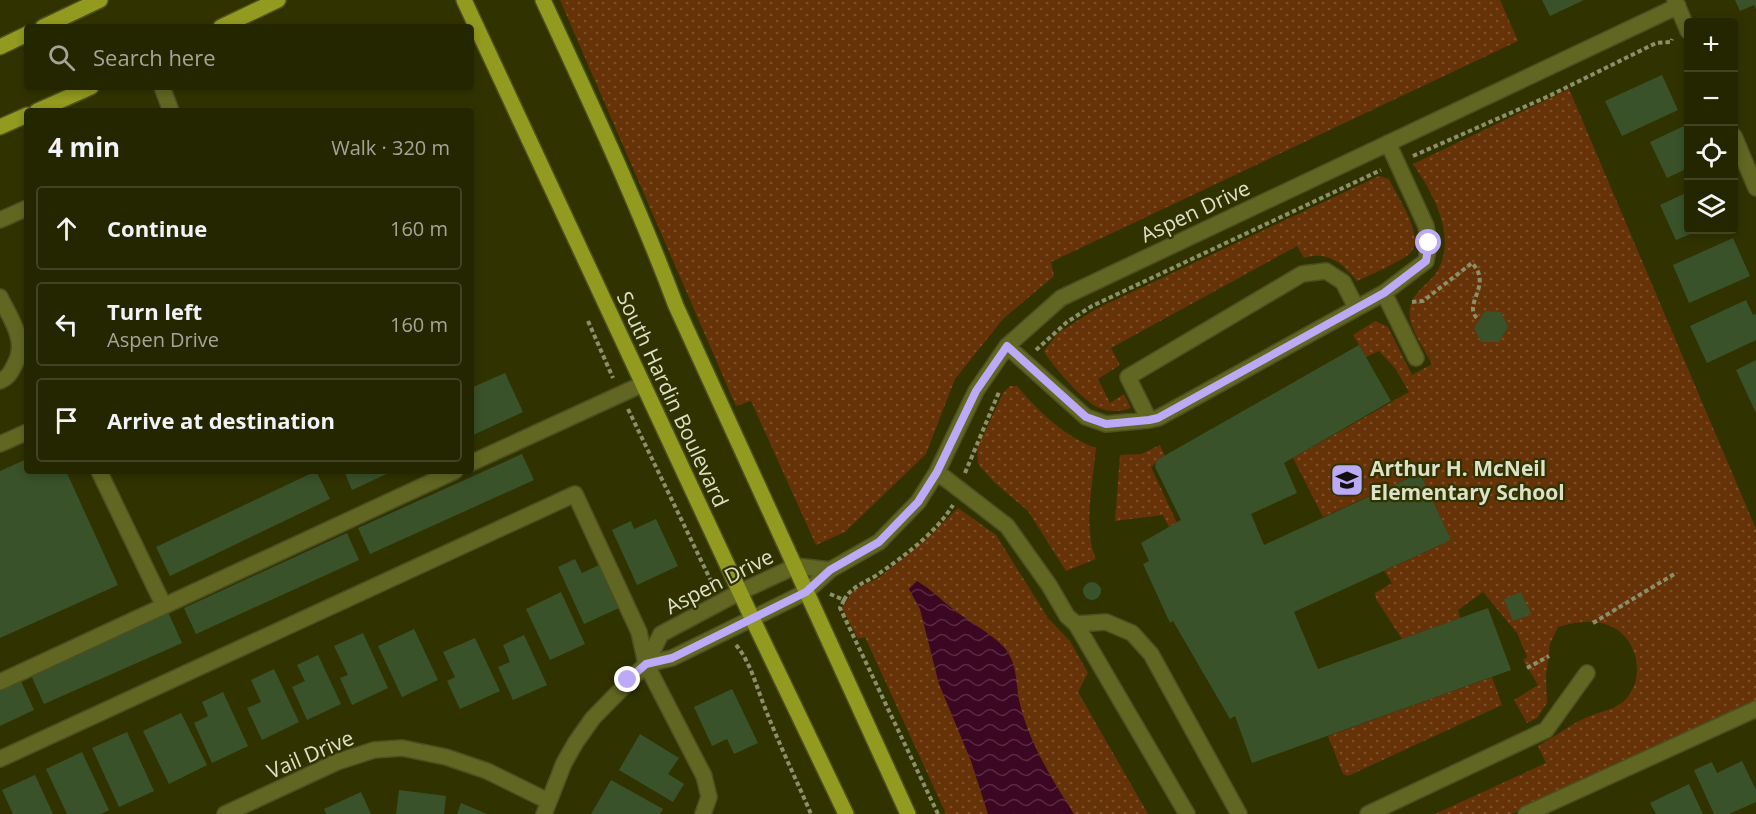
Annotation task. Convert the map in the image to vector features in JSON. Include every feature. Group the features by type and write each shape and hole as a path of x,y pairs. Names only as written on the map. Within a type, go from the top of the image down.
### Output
{"main road":[{"path":"49,24 100,0"},
{"path":"227,24 278,0"},
{"name":"South Hardin Boulevard","path":"464,0 752,618 846,814"},
{"name":"South Hardin Boulevard","path":"543,0 648,231 676,306 909,814"},
{"path":"0,47 24,35"},
{"path":"44,108 84,90"},
{"path":"0,127 24,116"}],"street":[{"path":"1676,3 1682,33"},
{"name":"Aspen Drive","path":"646,664 672,658 806,592 830,570 879,542 918,502 937,472 976,391 1007,346 1061,298 1676,3"},
{"path":"163,90 170,108"},
{"path":"1007,346 1086,417 1106,424 1158,418 1384,293 1426,261 1429,243 1426,226 1388,143"},
{"path":"1738,145 1756,188"},
{"path":"0,220 24,209"},
{"path":"1149,420 1128,377 1302,274 1326,271 1343,282 1356,307"},
{"path":"1384,293 1416,358"},
{"path":"0,297 21,340 20,356 8,377 0,381"},
{"path":"474,462 643,384"},
{"path":"0,444 24,433"},
{"path":"937,472 1007,526 1032,559 1067,616 1076,624 1187,814"},
{"path":"100,474 164,606"},
{"path":"0,682 448,474"},
{"path":"0,759 575,494 639,632 646,664 704,776 709,797 703,814"},
{"name":"Aspen Drive","path":"546,808 564,763 593,718 646,664 661,634 740,592 796,566 830,570"},
{"path":"1076,624 1106,622 1124,629 1132,633 1151,654 1239,814"},
{"path":"1368,814 1546,730 1587,673"},
{"path":"1526,814 1756,709"},
{"name":"Vail Drive","path":"225,814 253,808 337,762 374,750 402,748 446,757 487,771 546,808"}],"path":[{"path":"1025,361 1067,321 1092,306 1397,163 1549,96 1656,43 1671,42 1682,33"},
{"path":"1412,302 1423,301 1472,263 1479,270 1480,284 1473,310 1479,320"},
{"path":"588,321 711,581"},
{"path":"938,814 840,608 849,591 894,562 942,522 952,506 1002,386"},
{"path":"1593,623 1676,573"},
{"path":"830,594 844,600"},
{"path":"735,645 743,654 748,665 811,814"},
{"path":"1527,668 1549,656"}],"shaded area":[{"path":"560,0 1500,0 1518,41 1051,262 1054,276 1003,319 955,379 926,454 845,532 816,545 751,401 736,406"},
{"path":"1569,89 1756,529 1756,702 1512,814 1435,814 1546,763 1538,746 1577,722 1614,707 1627,698 1636,678 1636,657 1626,638 1618,630 1608,625 1583,622 1558,627 1550,644 1546,676 1547,703 1537,718 1527,723 1514,700 1538,685 1523,660 1527,657 1517,633 1483,592 1458,610 1460,618 1402,639 1376,599 1375,593 1392,583 1384,571 1451,540 1420,473 1323,517 1293,458 1409,392 1395,368 1379,351 1366,357 1353,335 1375,321 1388,327 1412,375 1432,364 1413,329 1410,309 1415,296 1439,268 1444,255 1445,241 1440,213 1413,164"},
{"path":"1379,176 1389,179 1408,216 1415,236 1411,252 1357,281 1340,264 1328,257 1304,258 1297,246 1111,348 1120,365 1098,379 1110,403 1124,394 1131,408 1111,411 1099,408 1085,399 1053,365 1044,351 1058,333 1096,309"},
{"path":"1010,386 1017,386 1043,414 1063,430 1096,448 1089,520 1092,547 1096,559 1066,571 1028,511 994,482 978,464 977,449 1003,393"},
{"path":"1160,445 1165,456 1151,467 1177,523 1169,527 1163,515 1115,521 1120,455 1141,454"},
{"path":"958,508 996,535 1048,618 1070,641 1088,673 1078,692 1148,814 946,814 865,637 858,639 842,608 854,590 880,577 924,541"},
{"path":"1492,677 1502,705 1348,776 1343,774 1328,736"}],"water":[{"path":"917,581 990,635 1007,651 1015,672 1025,722 1037,750 1074,814 988,814 971,761 939,684 920,609 909,589"}],"building":[{"path":"1542,0 1584,0 1550,16"},
{"path":"1735,0 1756,0 1756,9 1754,5 1740,11"},
{"path":"1662,75 1678,110 1622,136 1605,101"},
{"path":"1684,126 1684,170 1667,178 1650,142"},
{"path":"1684,194 1684,234 1690,234 1676,240 1660,205"},
{"path":"1733,238 1750,276 1689,303 1673,265"},
{"path":"1746,300 1753,315 1756,314 1756,340 1707,363 1690,326"},
{"path":"1485,311 1501,312 1508,327 1499,342 1481,342 1474,328"},
{"path":"1359,345 1391,401 1284,463 1297,493 1251,514 1264,545 1420,473 1451,540 1294,612 1318,669 1488,608 1511,670 1252,763 1235,716 1230,719 1173,621 1170,623 1143,564 1149,561 1141,543 1181,520 1155,467 1157,460"},
{"path":"1756,360 1756,413 1736,370"},
{"path":"505,373 523,412 474,435 474,387"},
{"path":"522,454 534,480 370,554 358,528"},
{"path":"24,460 24,474 67,474 118,585 0,638 0,471"},
{"path":"310,474 318,474 330,499 170,576 156,547"},
{"path":"345,474 387,474 352,490"},
{"path":"656,519 678,566 637,585 612,530 631,521 634,529"},
{"path":"347,533 359,560 196,634 184,608"},
{"path":"575,559 582,573 599,565 619,608 584,624 558,567"},
{"path":"1092,582 1098,585 1101,591 1098,597 1092,600 1086,597 1083,591 1086,585"},
{"path":"561,592 585,644 550,660 526,609"},
{"path":"1521,592 1531,614 1513,621 1504,599"},
{"path":"168,612 182,643 44,704 30,673"},
{"path":"414,629 438,680 402,697 378,646"},
{"path":"363,633 388,688 352,705 340,678 348,675 334,646"},
{"path":"524,635 547,685 513,700 498,667 510,662 503,645"},
{"path":"475,638 500,691 460,709 447,681 455,677 443,652"},
{"path":"318,655 341,704 307,720 292,687 305,681 297,665"},
{"path":"274,669 299,722 262,740 247,708 261,702 251,680"},
{"path":"20,679 34,710 0,726 0,688"},
{"path":"732,689 758,743 734,754 727,739 712,746 694,707"},
{"path":"223,692 248,746 212,763 194,723 208,716 202,702"},
{"path":"181,713 207,765 169,784 143,731"},
{"path":"127,732 154,791 119,807 92,748"},
{"path":"640,734 679,758 668,774 684,784 673,802 619,770"},
{"path":"82,752 109,810 101,814 67,814 46,769"},
{"path":"1742,761 1756,790 1756,802 1729,814 1714,814 1694,770 1712,762 1717,773"},
{"path":"35,775 53,814 13,814 2,790"},
{"path":"611,780 663,809 660,814 591,814"},
{"path":"1689,784 1703,814 1656,814 1650,803"},
{"path":"399,790 446,796 444,814 396,814"},
{"path":"361,792 371,814 326,814 324,809"},
{"path":"461,803 487,814 457,814"}],"place":[{"name":"Arthur H. McNeil Elementary School","path":"1347,480"}],"route":[{"path":"628,680 646,664 672,658 806,592 830,570 879,542 918,502 937,472 976,391 1007,346 1086,417 1106,424 1158,418 1384,293 1426,261 1429,243"}]}
